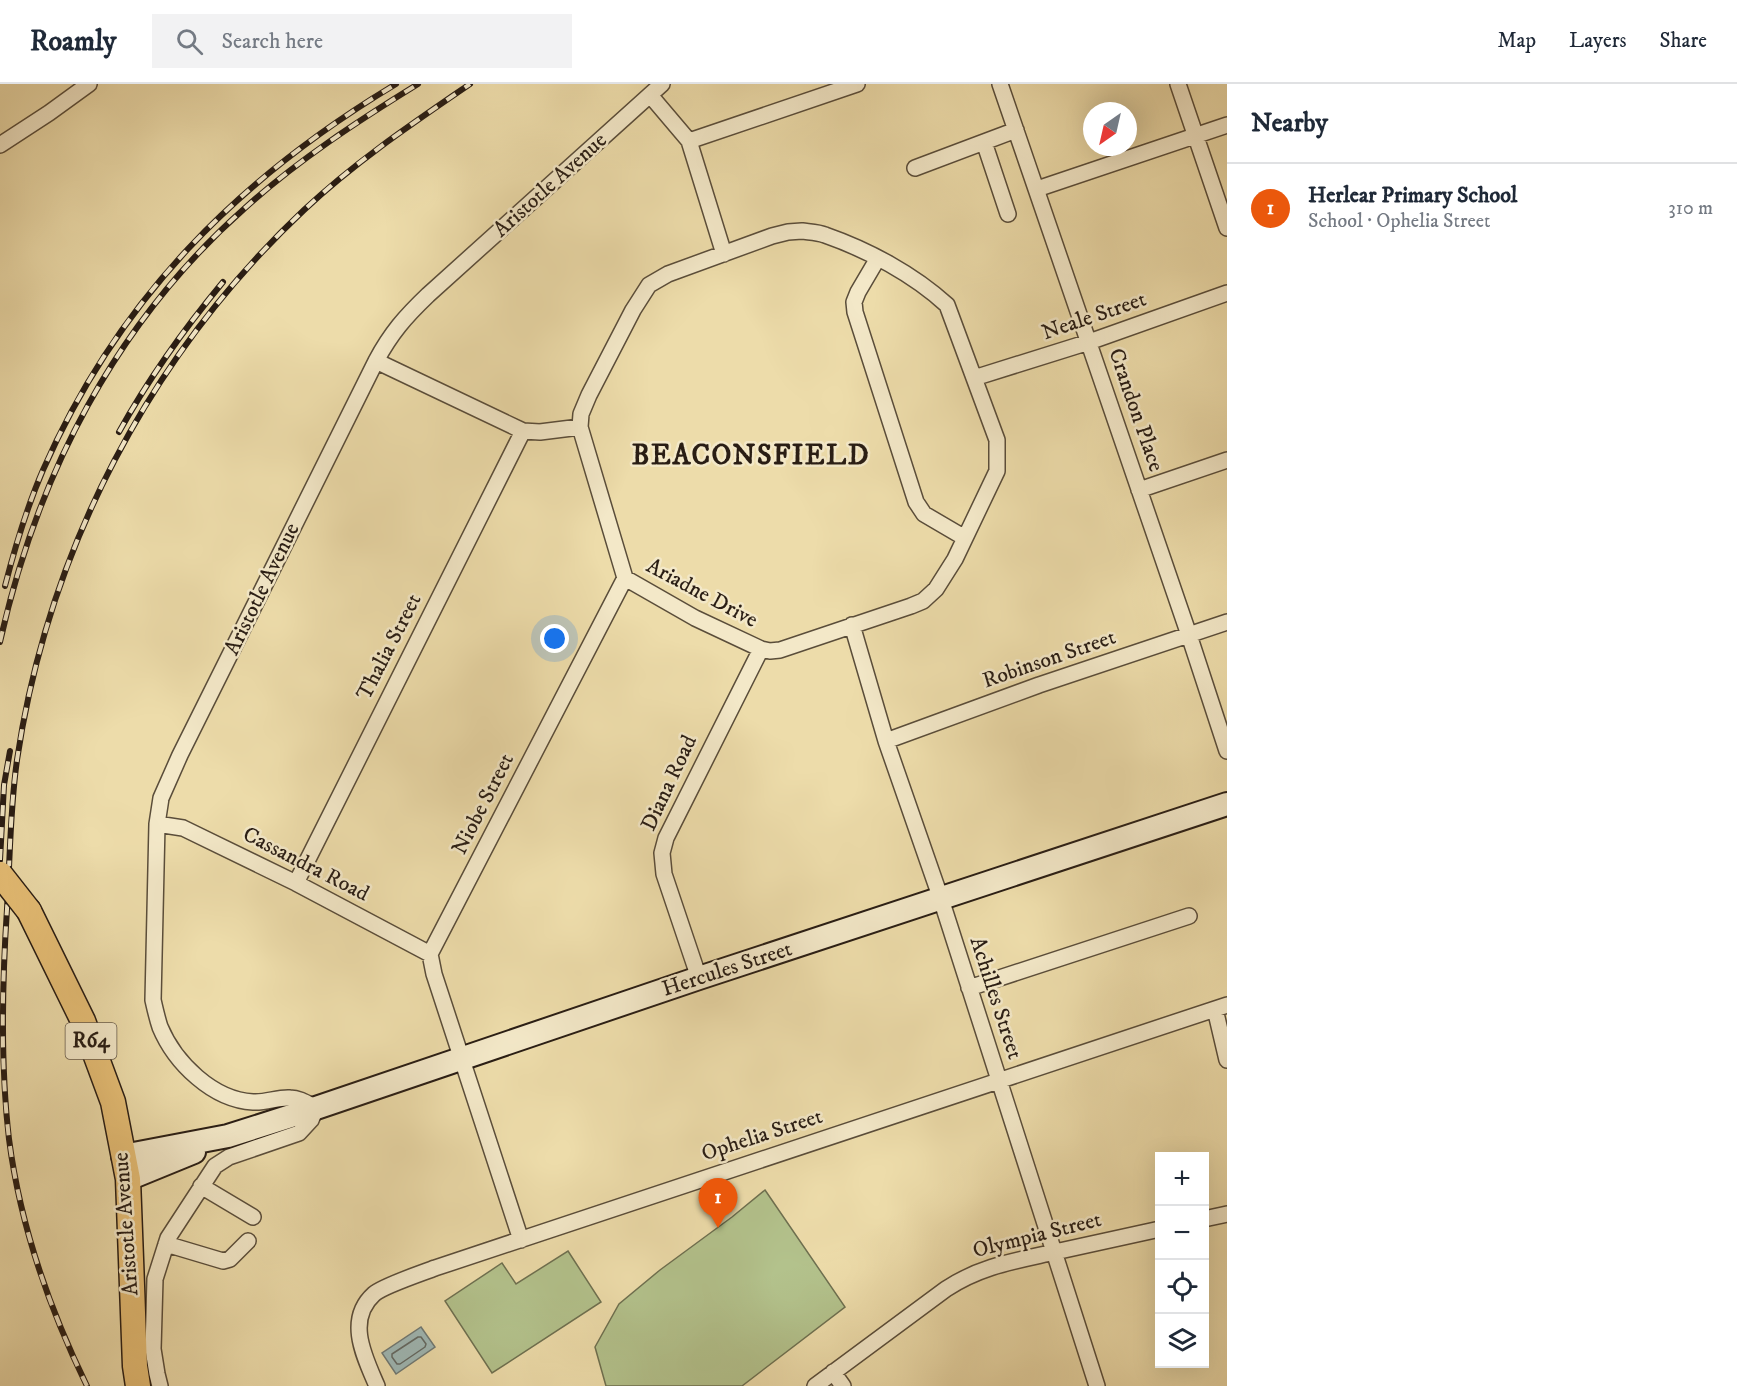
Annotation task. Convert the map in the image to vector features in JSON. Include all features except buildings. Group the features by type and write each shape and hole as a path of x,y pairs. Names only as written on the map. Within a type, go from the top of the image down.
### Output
{"main road":[{"name":"Aristotle Avenue","path":"0,874 29,910 83,1021 112,1102 128,1179 135,1366 138,1386"}],"street":[{"path":"0,145 50,113 88,84"},
{"name":"Aristotle Avenue","path":"316,1108 299,1099 289,1098 264,1103 229,1097 201,1081 172,1048 160,1027 153,1000 157,824 161,798 180,755 389,338 406,316 662,84"},
{"path":"690,141 857,84"},
{"name":"Crandon Place","path":"1000,84 1190,635 1227,750"},
{"path":"1178,84 1227,228"},
{"path":"650,95 690,141 724,254"},
{"path":"1037,189 1227,125"},
{"path":"915,168 1016,130"},
{"path":"984,142 1008,214"},
{"name":"Ariadne Drive","path":"802,231 823,234 878,258 914,278 947,305 997,440 997,471 965,538 936,589 929,597 911,606 780,650 760,649 694,618 625,578 580,427 581,414 589,395 633,310 650,285 668,274 724,254 772,236 802,231"},
{"path":"878,258 858,292 854,302 855,312 916,502 924,514 965,538"},
{"name":"Neale Street","path":"974,378 1089,342 1227,292"},
{"path":"376,361 523,431 540,432 580,427"},
{"name":"Thalia Street","path":"296,883 523,431"},
{"path":"1139,490 1227,460"},
{"name":"Niobe Street","path":"430,954 625,578"},
{"name":"Robinson Street","path":"886,741 1039,685 1227,622"},
{"name":"Achilles Street","path":"852,625 886,741 941,899 1097,1386"},
{"name":"Diana Road","path":"699,978 664,874 662,853 666,838 760,649"},
{"name":"Hercules Street","path":"123,1156 228,1136 316,1108 699,978 1227,804"},
{"name":"Cassandra Road","path":"157,824 183,828 296,883 430,954"},
{"path":"969,988 1189,916"},
{"path":"430,954 434,974 521,1240"},
{"path":"1221,1007 1227,1060"},
{"name":"Ophelia Street","path":"377,1386 358,1336 366,1304 375,1293 435,1268 1221,1007"},
{"path":"160,1386 153,1349 155,1279 166,1244 215,1166 229,1157 299,1133 311,1120 316,1108"},
{"name":"Hercules Street","path":"128,1179 228,1136"},
{"path":"201,1186 254,1217"},
{"path":"1209,1218 1227,1214"},
{"name":"Olympia Street","path":"815,1386 965,1276 997,1265 1155,1230"},
{"path":"166,1244 223,1261 231,1258 248,1241"},
{"path":"833,1372 843,1386"}],"green space":[{"path":"765,1190 845,1307 742,1386 606,1386 595,1347 619,1304"},
{"path":"568,1251 601,1302 492,1373 445,1301 502,1263 516,1284"}],"water":[{"path":"421,1327 435,1347 396,1374 382,1353"}],"railway":[{"path":"5,586 37,484 73,408 108,351 146,298 188,248 285,160 396,84"},
{"path":"0,642 16,580 36,520 60,461 88,405 121,351 158,300 199,253 265,190 329,142 418,84"},
{"path":"87,1386 60,1327 28,1234 14,1171 4,1081 4,966 15,778 32,682 53,606 81,532 114,461 154,392 199,328 249,267 323,192 427,113 470,84"},
{"path":"119,432 142,392 168,354 223,282"},
{"path":"0,860 4,785 10,751"}],"place":[{"name":"Herlear Primary School","path":"718,1228"}],"district":[{"name":"BEACONSFIELD","path":"751,455"}]}
